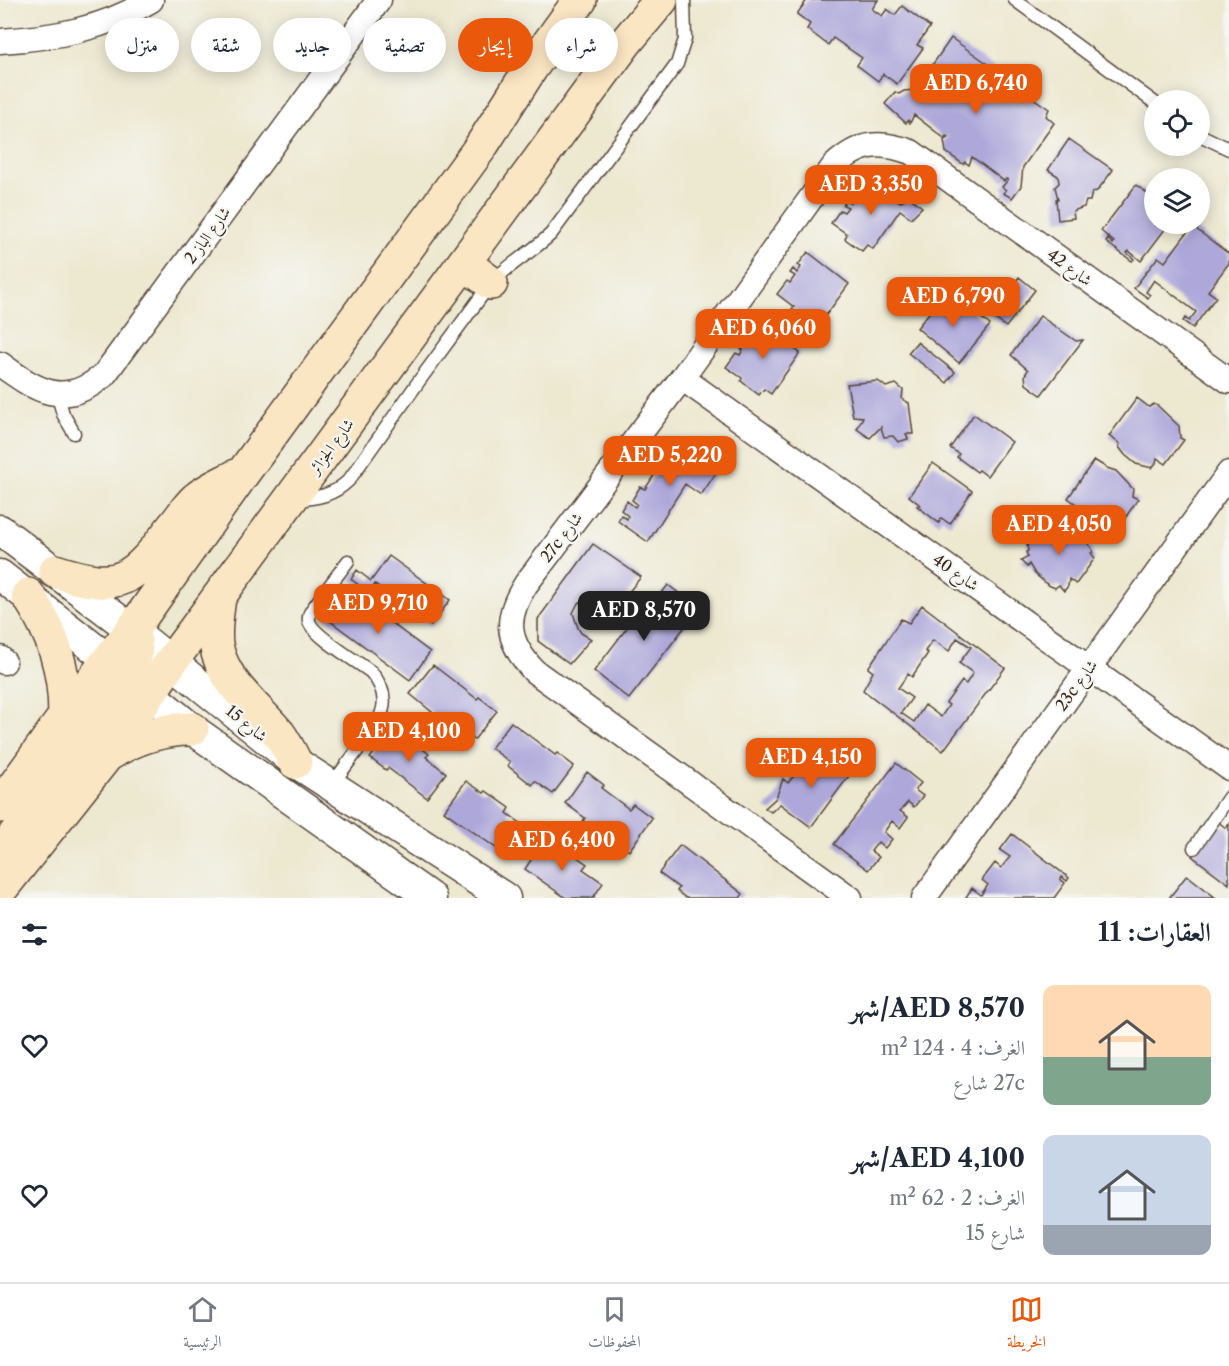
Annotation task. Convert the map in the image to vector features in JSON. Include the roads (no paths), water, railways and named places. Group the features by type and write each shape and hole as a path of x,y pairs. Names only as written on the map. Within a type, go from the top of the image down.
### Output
{"main road":[{"name":"شارع الجزائر","path":"0,890 107,755 129,676 132,630 243,473 480,148 531,68 580,0"},
{"name":"شارع الجزائر","path":"0,806 65,716 129,676 171,662 625,43 661,0"},
{"path":"464,263 491,283"},
{"path":"55,571 82,580 100,582 134,573 148,560 196,499 208,490 243,473"},
{"path":"28,595 48,628 60,663 65,716"},
{"path":"219,598 215,632 218,652 226,673 281,737 295,762"},
{"path":"0,856 129,676"},
{"path":"107,755 145,736 170,730 192,729"}],"street":[{"path":"0,41 56,36 94,27 122,16 151,0"},
{"name":"شارع الباز 2","path":"0,364 31,386 57,393 82,390 104,375 379,0"},
{"name":"27c شارع","path":"850,898 534,671 521,657 513,639 511,620 515,601 526,584 682,378 834,166 846,155 878,144 895,146 911,152"},
{"name":"شارع 42","path":"911,152 1229,381"},
{"name":"شارع 40","path":"682,378 1229,768"},
{"name":"23c شارع","path":"924,898 1229,473"},
{"name":"شارع 15","path":"0,530 132,630 295,762 506,898"},
{"path":"0,575 129,676 192,729 431,898"}],"lane":[{"path":"291,500 329,495 349,480 491,283 551,234 670,76 682,52 685,39 684,0"},
{"path":"1016,0 1144,95"},
{"path":"1210,140 1229,149"},
{"path":"57,393 63,414 74,433"},
{"path":"332,785 376,726 384,708 384,698 377,679 371,672 317,633 309,621 309,614 348,561"},
{"path":"1194,848 1229,797"}]}
